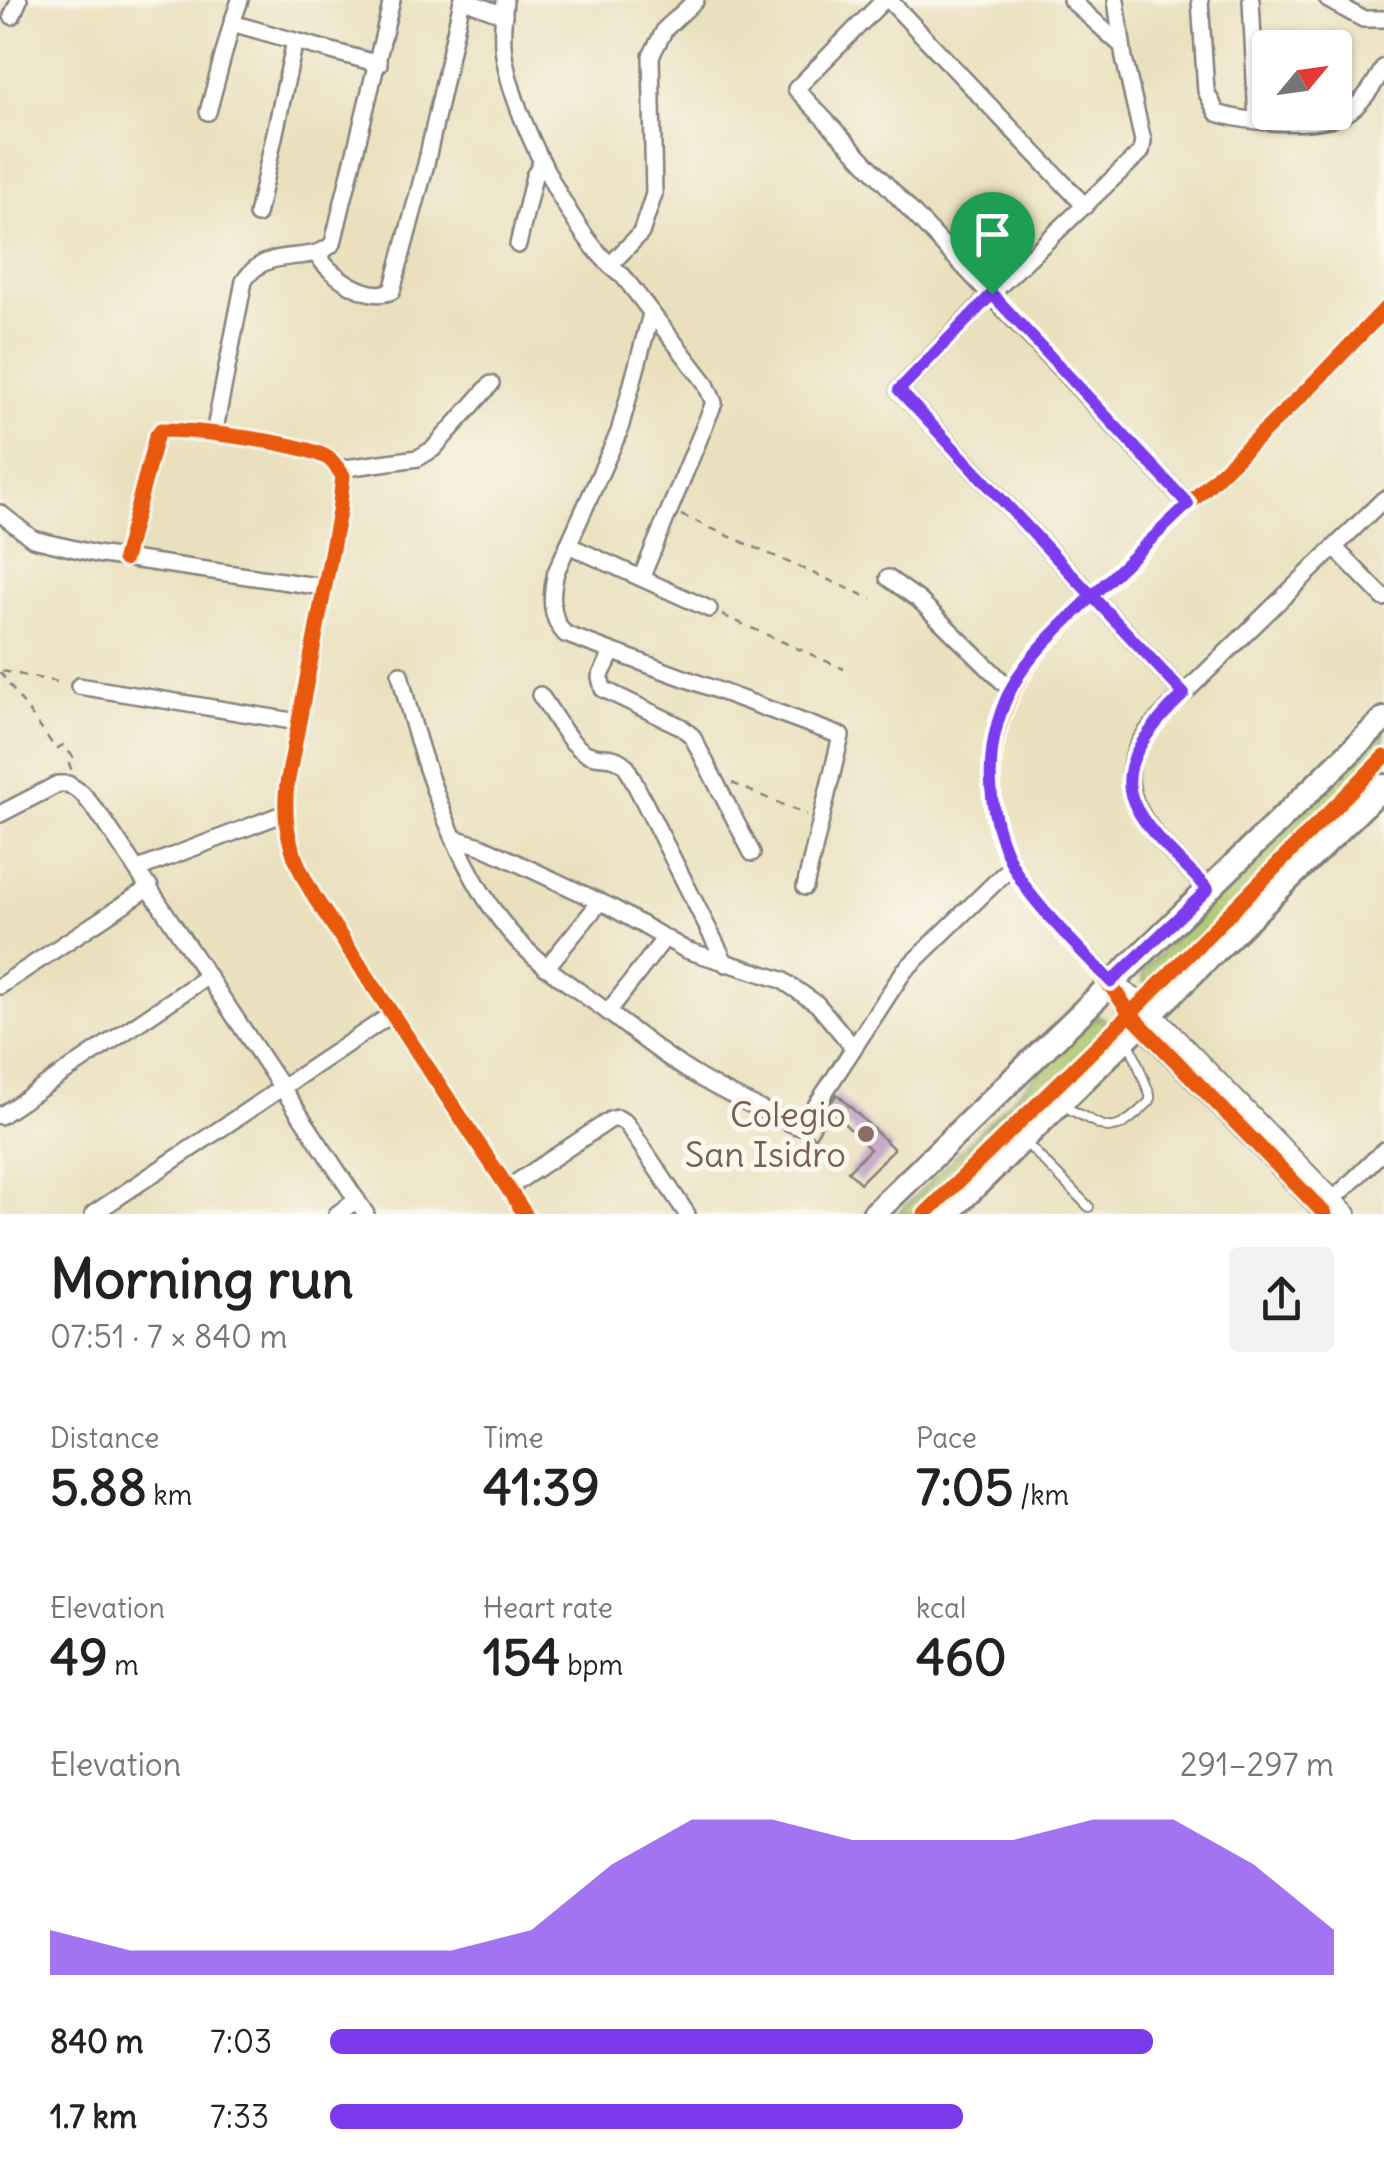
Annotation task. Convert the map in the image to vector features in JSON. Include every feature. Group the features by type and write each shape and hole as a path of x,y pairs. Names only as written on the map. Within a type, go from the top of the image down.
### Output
{"main road":[{"path":"874,1214 1384,718"},
{"path":"947,1214 1384,786"}],"street":[{"path":"12,16 19,0"},
{"path":"208,112 240,0"},
{"path":"214,434 244,281 256,266 317,254 333,243 392,0"},
{"path":"317,254 325,269 342,282 382,294 392,291 430,148 463,0 504,7 507,70 542,162 587,240 623,276 704,382 714,403 642,576"},
{"path":"610,265 641,234 654,194 651,56 665,30 696,0"},
{"path":"1085,206 886,0 796,89 1188,504"},
{"path":"1071,0 1121,45"},
{"path":"1116,0 1121,45 1143,149 899,390 1184,694"},
{"path":"1200,0 1210,103 1217,113 1252,121"},
{"path":"1251,0 1253,30"},
{"path":"1328,0 1363,19 1384,20"},
{"path":"232,24 379,64"},
{"path":"257,215 296,41"},
{"path":"1352,108 1384,67"},
{"path":"518,245 534,176 542,162"},
{"path":"1347,1214 1325,1210 1130,1014 1111,982 1039,904 1012,866 996,823 990,775 996,732 1010,690 1042,646 1309,388 1384,310"},
{"path":"650,314 619,432 568,544 552,590 555,620 565,634 841,736 805,887"},
{"path":"338,469 418,458 433,449 491,384"},
{"path":"124,559 158,434 164,430 214,434 304,450 331,460 343,476 298,722 285,813 288,846 298,868 392,1014 525,1214"},
{"path":"1208,889 1146,824 1136,808 1130,785 1133,757 1144,736 1184,694 1384,499"},
{"path":"0,513 33,539 124,559 323,588"},
{"path":"568,544 709,609"},
{"path":"1335,548 1384,598"},
{"path":"888,578 920,600 1010,690"},
{"path":"612,653 600,676 603,689 692,736 752,853"},
{"path":"400,674 422,754 456,839 497,915 546,968 699,1078 797,1126 804,1124 904,972 1012,866"},
{"path":"79,686 298,722"},
{"path":"540,695 581,750 616,758 626,766 726,964"},
{"path":"0,814 48,787 68,784 87,798 362,1207 337,1214"},
{"path":"138,869 285,813"},
{"path":"456,839 481,846 600,902 698,956 756,970 793,986 816,1004 853,1047"},
{"path":"0,986 150,888"},
{"path":"546,968 600,902"},
{"path":"608,1012 664,939"},
{"path":"0,1116 208,976"},
{"path":"93,1214 392,1014"},
{"path":"508,1188 618,1118 626,1122 687,1214"},
{"path":"1325,1210 1384,1150"}],"lane":[{"path":"1059,1104 1117,1128 1125,1126 1150,1101 1140,1024"},
{"path":"1022,1140 1089,1207"}],"path":[{"path":"684,517 872,598"},
{"path":"709,609 844,669"},
{"path":"0,672 79,686"},
{"path":"0,672 56,749 63,744 74,759 69,763 72,770"},
{"path":"720,778 814,817"}],"green space":[{"path":"1384,730 1384,777 1160,993 1148,988 1143,970"},
{"path":"1099,1016 1116,1033 936,1214 898,1214 1088,1023"}],"building":[{"name":"Colegio San Isidro","path":"837,1094 894,1149 860,1183 848,1171 870,1149 831,1110 815,1137 809,1134"}],"cycle path":[{"path":"1325,1214 1130,1014 1108,982 1031,895 999,834 992,769 1007,705 1042,646 1309,388 1384,310"},
{"path":"124,559 161,430 295,447 328,458 343,476 287,784 290,843 315,898 525,1214"},
{"path":"925,1214 1384,757"}],"place":[{"name":"Colegio San Isidro","path":"866,1134"}],"route":[{"path":"992,294 899,390 1092,596 1042,646 1010,690 996,732 990,790 1000,838 1020,879 1111,982 1208,889 1146,824 1136,808 1130,785 1130,768 1138,746 1152,725 1184,694 1092,596 1188,504 992,294"}]}
